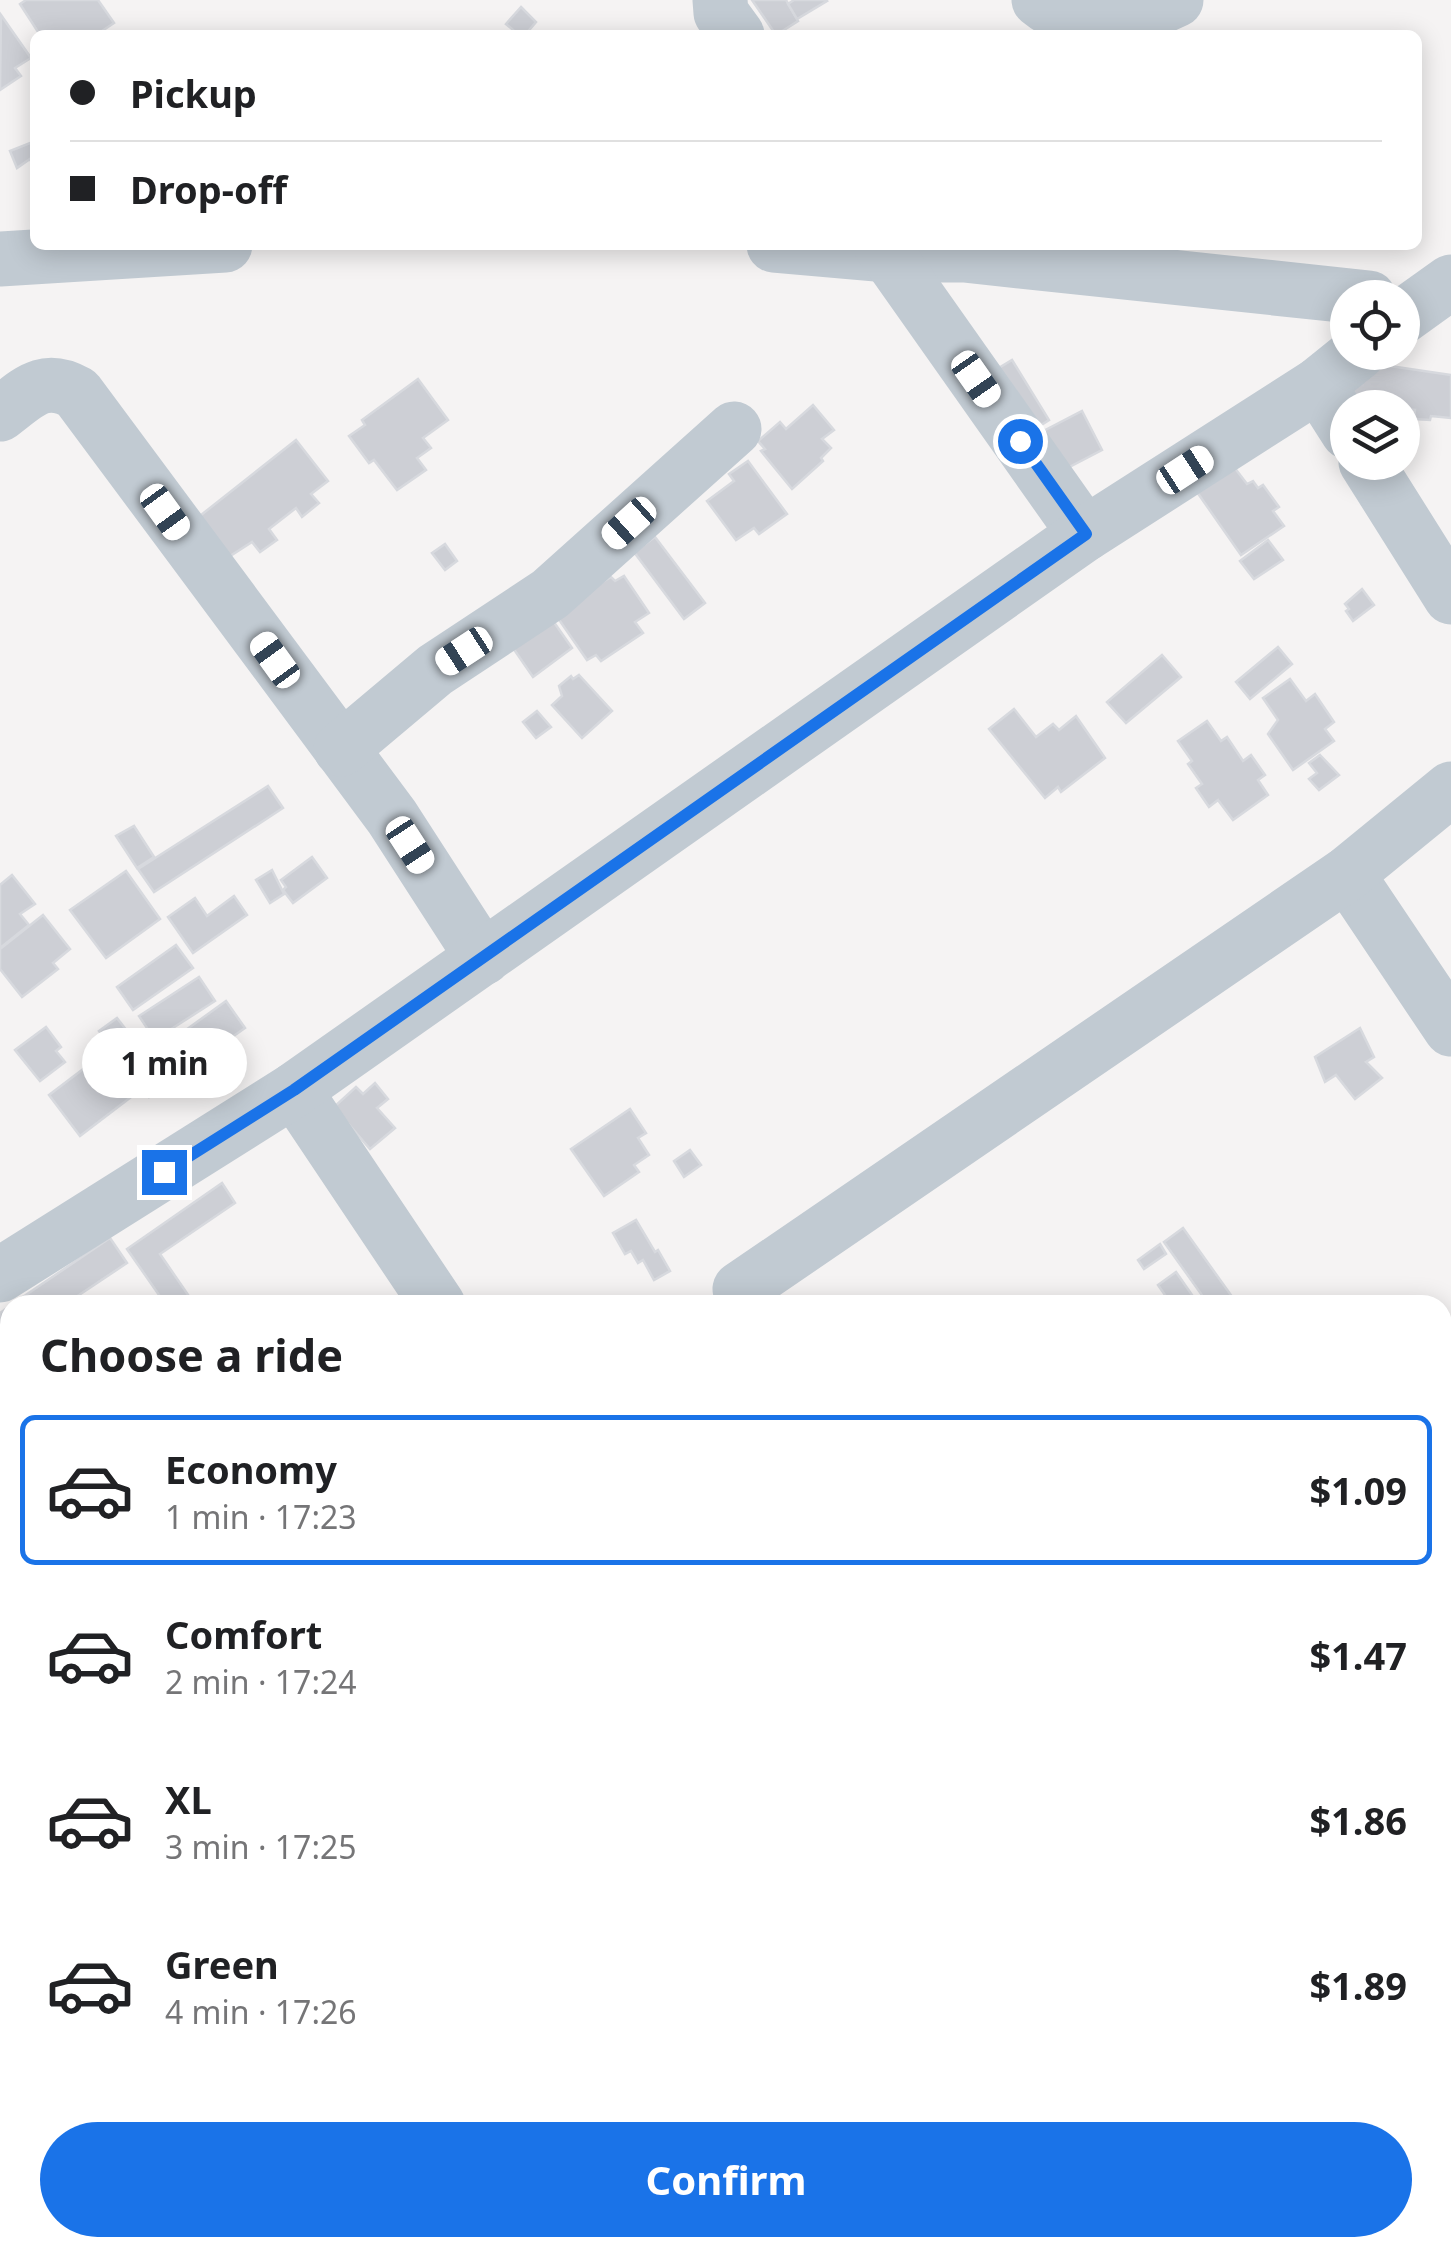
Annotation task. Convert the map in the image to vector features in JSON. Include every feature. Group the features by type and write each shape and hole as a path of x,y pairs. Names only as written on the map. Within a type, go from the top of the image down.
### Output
{"street":[{"path":"720,0 721,13 733,30"},
{"path":"1039,0 1052,10 1094,23 1135,20 1176,0"},
{"path":"0,259 145,250"},
{"path":"885,250 1330,292"},
{"path":"885,250 1086,534"},
{"path":"0,1275 294,1090 1086,534 1337,370"},
{"path":"0,414 35,388 59,383 77,392 392,817 483,958"},
{"path":"341,750 436,670 550,594 734,429"},
{"path":"1377,480 1451,597"},
{"path":"742,1295 1346,874 1451,789"},
{"path":"1346,874 1451,1030"},
{"path":"294,1090 431,1295"}],"building":[{"path":"26,0 98,0 114,23 104,30 37,30 20,4"},
{"path":"752,0 786,0 798,21 784,30 773,30"},
{"path":"794,0 827,1 797,19 788,4"},
{"path":"521,7 536,22 529,30 513,30 506,24"},
{"path":"1,15 30,59 15,68 21,76 0,90"},
{"path":"30,143 30,159 17,168 10,151"},
{"path":"1012,360 1049,420 1027,434 989,374"},
{"path":"1376,370 1451,375 1451,418 1420,419 1420,390 1353,390 1355,376"},
{"path":"418,379 448,420 423,438 431,448 417,458 426,470 397,490 349,436 365,425 362,420"},
{"path":"813,405 834,430 822,439 831,448 821,458 823,461 792,489 761,451 765,449 758,441 780,422 786,429"},
{"path":"1082,411 1102,450 1050,477 1030,438"},
{"path":"296,440 328,481 311,494 319,503 302,517 296,508 269,529 277,540 260,552 252,542 227,558 196,519"},
{"path":"748,461 787,514 759,534 754,528 736,540 707,501 734,481 729,474"},
{"path":"1234,467 1247,484 1253,481 1258,488 1263,485 1279,507 1273,511 1284,526 1241,555 1197,492"},
{"path":"655,537 705,603 684,619 634,552"},
{"path":"1268,540 1283,560 1254,579 1240,561"},
{"path":"445,544 457,561 445,570 432,553"},
{"path":"624,576 649,613 635,622 643,633 601,661 596,655 587,660 553,611 611,577 615,581"},
{"path":"1362,589 1374,605 1353,621 1345,604"},
{"path":"551,618 572,648 533,677 511,645"},
{"path":"1278,647 1292,664 1250,699 1236,682"},
{"path":"1162,655 1181,677 1126,723 1107,702"},
{"path":"579,675 612,711 582,738 552,705 562,696 559,686"},
{"path":"1290,679 1306,701 1315,694 1334,722 1325,729 1334,741 1293,770 1268,734 1278,720 1263,698"},
{"path":"1014,709 1036,737 1053,724 1059,730 1076,716 1105,758 1061,792 1058,787 1045,798 989,729"},
{"path":"537,711 551,727 536,738 523,722"},
{"path":"1207,721 1221,741 1227,737 1243,761 1251,755 1265,775 1258,780 1268,795 1233,820 1218,800 1209,807 1196,788 1202,784 1188,764 1192,761 1178,741"},
{"path":"1320,755 1339,775 1319,790 1309,779 1317,773 1309,763"},
{"path":"268,786 283,808 154,892 138,869"},
{"path":"134,826 154,857 137,868 116,836"},
{"path":"312,857 327,878 293,903 281,880"},
{"path":"272,870 284,894 270,903 256,880"},
{"path":"126,871 160,919 106,958 70,910"},
{"path":"12,875 35,904 20,914 29,925 0,948 0,885"},
{"path":"234,896 247,915 193,953 168,917 195,898 207,916"},
{"path":"43,915 70,949 53,963 58,969 22,997 0,969 0,949"},
{"path":"176,945 193,968 133,1010 117,987"},
{"path":"199,977 215,1001 165,1033 168,1036 157,1043 139,1016"},
{"path":"226,1001 245,1028 191,1066 172,1040"},
{"path":"117,1018 168,1084 149,1097 99,1031"},
{"path":"46,1027 61,1047 56,1051 65,1062 40,1081 15,1050"},
{"path":"1360,1028 1374,1057 1366,1062 1382,1078 1355,1099 1336,1075 1325,1082 1315,1057"},
{"path":"103,1054 135,1094 80,1136 49,1095"},
{"path":"375,1083 388,1099 377,1108 395,1128 370,1149 334,1107 356,1087 363,1094"},
{"path":"630,1109 646,1133 638,1138 649,1155 634,1165 639,1172 604,1196 571,1149"},
{"path":"690,1150 701,1165 684,1177 674,1161"},
{"path":"222,1183 235,1203 160,1254 188,1295 159,1295 127,1249"},
{"path":"636,1220 670,1271 654,1280 643,1260 638,1263 631,1251 625,1254 613,1233"},
{"path":"1183,1228 1231,1295 1202,1295 1164,1242"},
{"path":"110,1238 127,1263 79,1295 26,1295"},
{"path":"1160,1244 1166,1254 1144,1269 1138,1260"},
{"path":"1176,1272 1192,1295 1165,1295 1158,1285"}],"route":[{"path":"164,1172 294,1090 1086,534 1020,441"}]}
